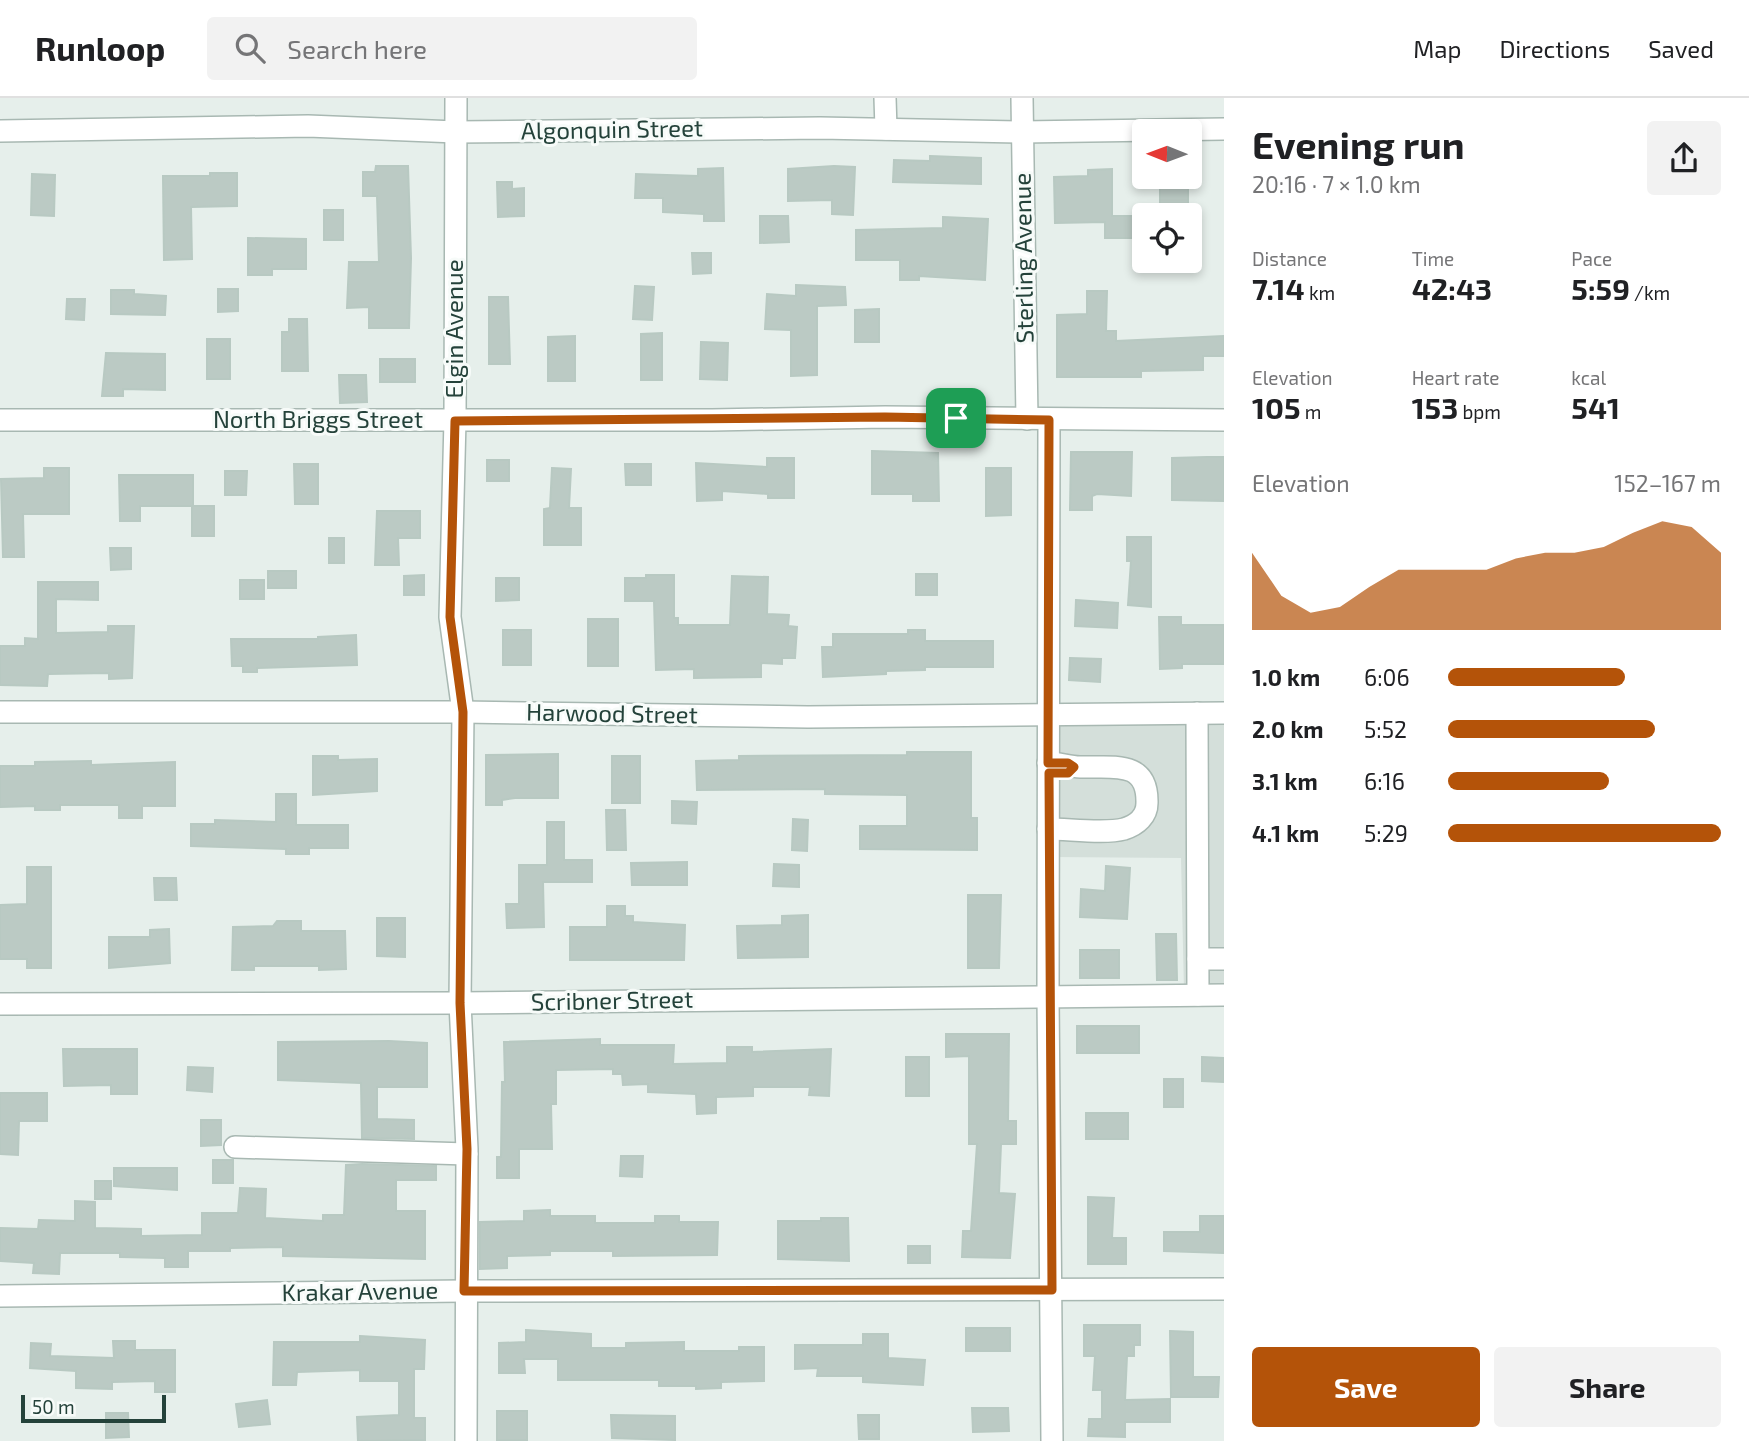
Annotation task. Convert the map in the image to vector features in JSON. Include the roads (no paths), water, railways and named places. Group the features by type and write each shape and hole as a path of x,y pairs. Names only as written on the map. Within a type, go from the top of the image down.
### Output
{"street":[{"name":"Elgin Avenue","path":"456,98 455,421 450,617 463,712 460,1003 467,1154 464,1291 466,1441"},
{"path":"886,98 886,129"},
{"name":"Sterling Avenue","path":"1022,98 1027,419"},
{"name":"Algonquin Street","path":"0,131 308,126 456,132 886,129 1022,132 1224,129"},
{"name":"North Briggs Street","path":"0,420 1224,420"},
{"path":"1049,420 1048,996 1052,1441"},
{"name":"Harwood Street","path":"0,712 463,712 808,717 1224,713"},
{"path":"1197,713 1198,995"},
{"path":"1048,829 1123,829 1139,821 1147,812 1147,787 1137,773 1123,767 1074,767 1068,773 1049,768"},
{"path":"1198,959 1224,959"},
{"name":"Scribner Street","path":"0,1004 460,1003 1224,995"},
{"path":"235,1147 467,1154"},
{"name":"Krakar Avenue","path":"0,1297 464,1291 1224,1289"}]}
